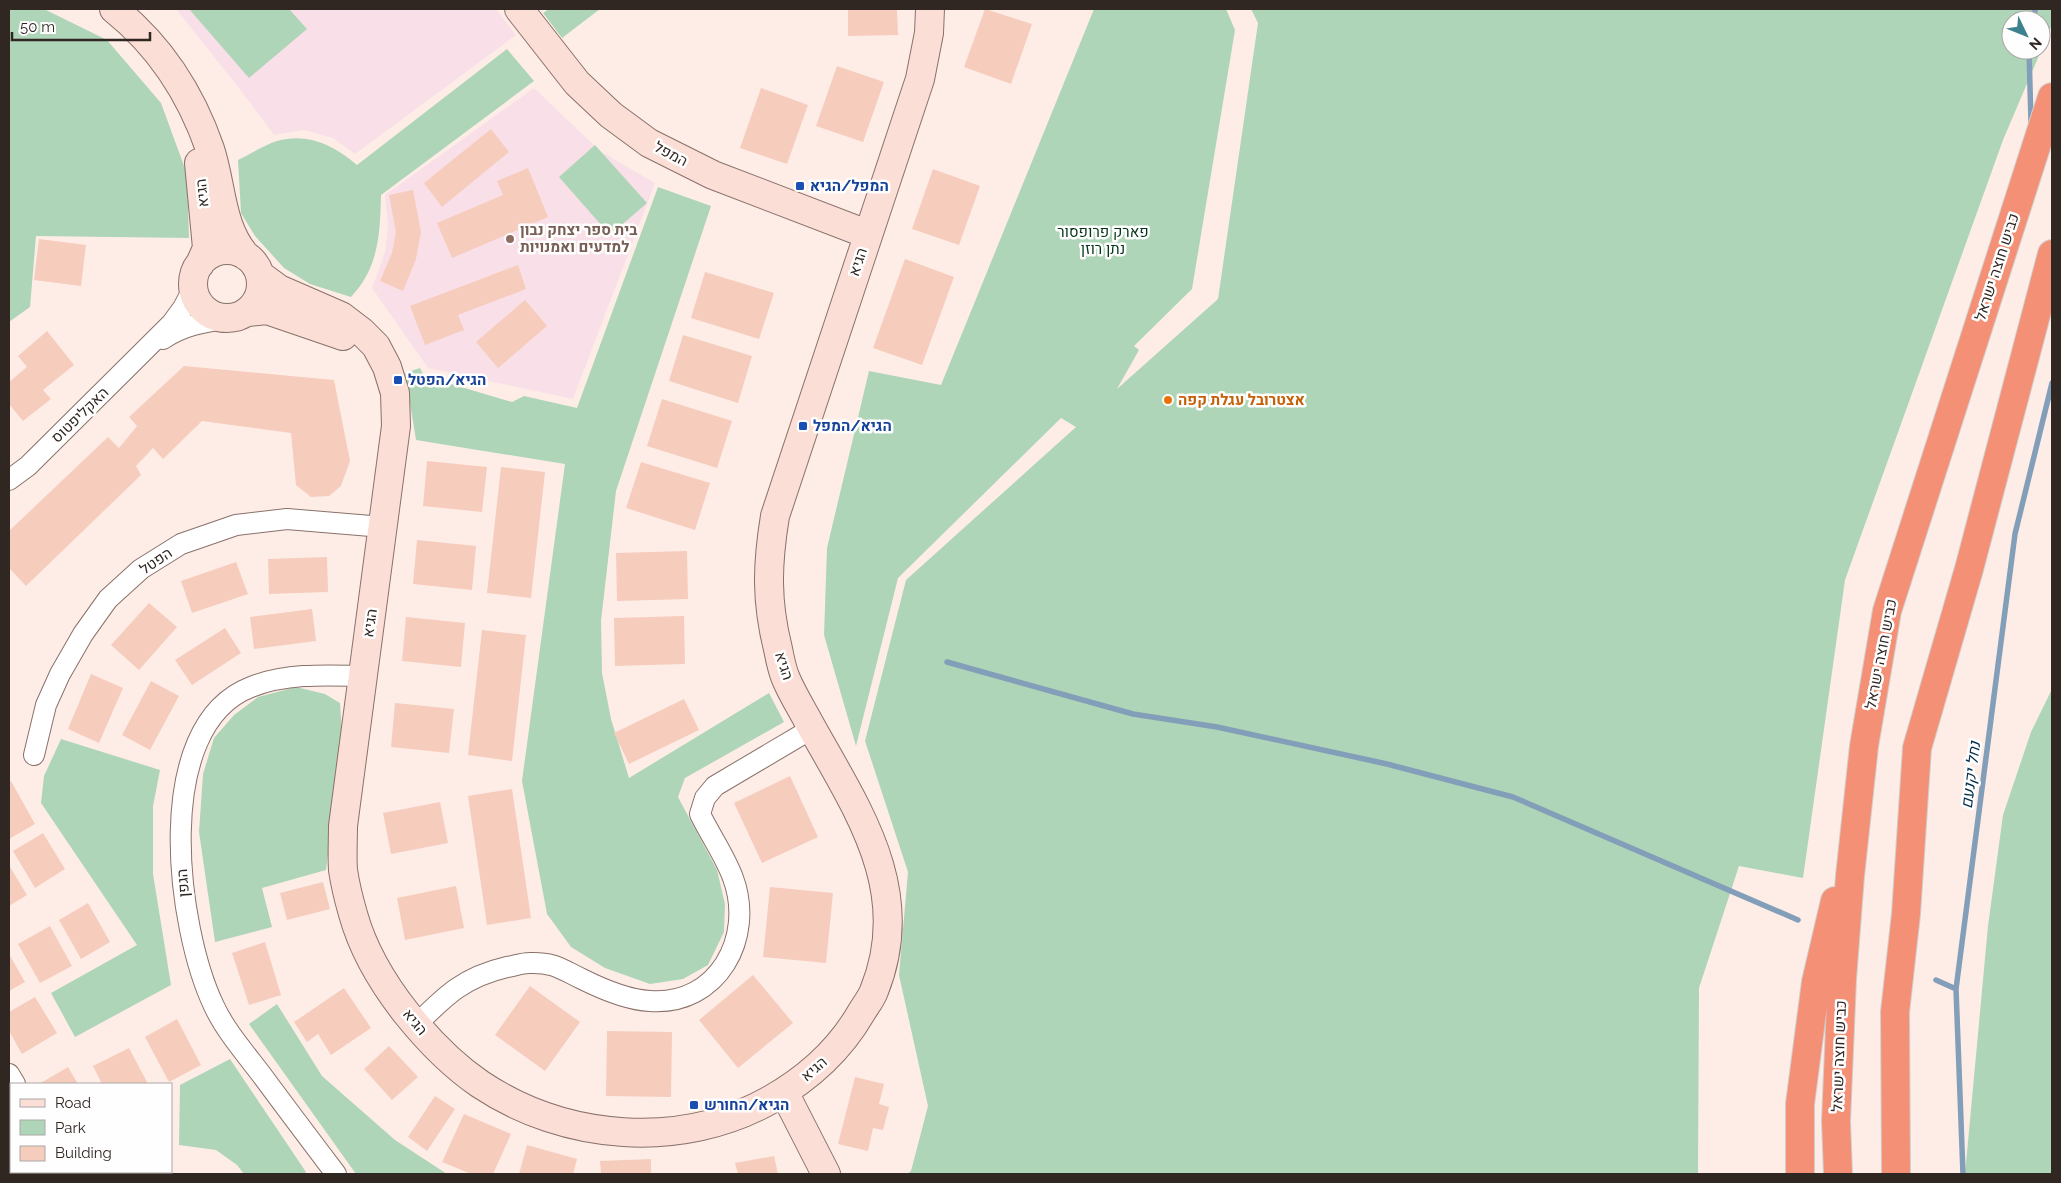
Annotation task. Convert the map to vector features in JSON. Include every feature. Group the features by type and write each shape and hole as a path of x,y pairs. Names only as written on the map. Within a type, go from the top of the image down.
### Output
{"highway":[{"name":"כביש חוצה ישראל","path":"1838,1174 1836,1120 1842,979 1864,746 1887,611 2052,97"},
{"path":"1896,1174 1895,1012 1906,914 1917,748 1969,569 2052,254"},
{"path":"1800,1174 1800,1104 1816,982 1857,807"}],"street":[{"name":"הגיא","path":"114,9 142,33 172,71 190,99 210,149 229,230 237,246 253,265 279,289 341,316 362,332 376,346 396,393 396,426 344,826 343,871 353,916 372,961 390,993 416,1025 446,1057 479,1084 518,1106 560,1120 603,1131 654,1133 703,1126 750,1111 784,1092 822,1064 849,1033 874,993 886,952 888,910 883,872 868,829 785,678 768,592 769,554 776,516 867,234 920,79 928,41 930,9"},
{"name":"המפל","path":"519,9 577,83 612,115 649,143 713,175 867,234"},
{"name":"הגיא","path":"196,276 207,248 198,122"},
{"path":"237,316 260,295 253,265 237,251 226,250 212,254 196,276 200,307 216,317 237,316 268,310 357,342 384,362"},
{"name":"האקליפטוס","path":"9,480 28,466 144,353 183,308 196,276"},
{"name":"האקליפטוס","path":"144,353 170,334 197,323 237,316"},
{"name":"הפטל","path":"34,755 46,705 60,674 78,642 108,599 141,569 181,544 236,525 287,519 383,527"},
{"name":"הגפן","path":"336,1174 240,1047 214,1006 196,958 184,901 180,838 184,790 194,751 206,724 226,702 250,687 278,679 318,675 363,676"},
{"path":"416,1025 442,998 466,981 498,970 528,963 559,966 583,980 616,993 650,1001 676,1000 704,988 721,971 732,951 739,929 738,904 733,878 700,814 704,798 715,786 813,728"},
{"path":"784,1092 826,1174"}],"shaded area":[{"path":"176,9 496,9 516,35 355,154 333,138 304,130 274,135"},
{"name":"בית ספר יצחק נבון למדעים ואמנויות","path":"534,88 600,151 655,183 573,399 428,368 372,288 385,253 388,226 385,195"}],"green space":[{"path":"9,9 44,9 107,40 161,103 187,174 189,238 36,236 30,307 9,322"},
{"path":"189,9 289,9 307,29 249,78"},
{"path":"549,9 600,9 562,38 543,13"},
{"name":"פארק פרופסור נתן רוזן","path":"1094,9 1226,9 1235,30 1192,289 1134,346 1139,350 1117,389 1218,299 1258,23 1251,9 2052,9 2051,27 2051,10 2001,10 2001,60 2037,60 2003,140 1845,580 1803,878 1739,866 1699,988 1698,1174 907,1174 911,1171 928,1106 899,975 908,872 865,741 906,580 1076,427 1061,418 898,578 856,746 824,635 827,548 869,371 941,385"},
{"path":"507,49 534,81 381,195 380,223 373,262 360,286 351,297 310,284 284,268 255,236 241,213 238,160 277,141 299,138 320,142 340,152 357,165"},
{"path":"595,145 647,203 610,235 559,177"},
{"path":"658,187 711,206 616,491 601,621 602,673 611,719 629,778 769,693 784,722 685,778 678,797 717,870 725,904 724,932 708,965 683,979 650,984 605,968 571,947 547,914 522,781 565,464 416,440 405,373 420,368 424,376 512,402 524,396 577,408"},
{"path":"296,687 325,694 340,703 342,734 326,870 262,888 272,927 215,942 199,832 203,774 214,738 234,715 258,697"},
{"path":"2052,689 2052,1174 1965,1174 1988,926 2003,815 2031,732"},
{"path":"61,739 160,770 153,806 153,874 171,985 75,1037 51,993 137,945 41,803 44,776"},
{"path":"277,1004 322,1076 395,1140 447,1174 356,1174 249,1024"},
{"path":"230,1059 306,1172 304,1174 244,1174 237,1165 216,1150 179,1145 180,1085"}],"building":[{"path":"848,9 897,9 898,35 848,36"},
{"path":"985,9 1032,24 1011,84 964,67"},
{"path":"837,66 884,82 863,142 816,126"},
{"path":"761,88 808,105 787,164 740,148"},
{"path":"491,129 509,152 442,207 424,183"},
{"path":"528,168 548,217 452,258 437,223 503,195 497,181"},
{"path":"933,169 980,186 959,245 912,229"},
{"path":"413,190 421,232 416,259 403,291 380,281 392,253 396,232 389,195"},
{"path":"39,239 86,245 81,286 34,280"},
{"path":"905,259 954,277 922,365 873,348"},
{"path":"518,265 526,289 458,315 464,330 425,345 410,306"},
{"path":"705,272 774,293 759,339 691,318"},
{"path":"525,300 547,326 498,368 476,342"},
{"path":"47,331 74,365 43,390 51,399 23,421 9,404 9,382 27,367 18,356"},
{"path":"683,335 752,356 738,403 669,381"},
{"path":"184,366 334,380 350,461 341,486 329,496 311,497 296,485 291,433 202,421 163,459 153,448 136,466 141,475 26,586 9,568 9,531 108,437 119,448 137,426 129,417"},
{"path":"662,399 732,421 717,468 647,446"},
{"path":"427,461 487,467 482,512 423,506"},
{"path":"641,462 710,483 695,530 626,508"},
{"path":"501,467 545,472 531,598 487,593"},
{"path":"417,540 476,546 472,590 413,584"},
{"path":"687,551 688,599 617,601 616,553"},
{"path":"327,557 328,592 269,594 268,559"},
{"path":"236,562 248,594 192,613 181,581"},
{"path":"149,603 177,627 139,670 111,645"},
{"path":"312,609 316,641 254,649 250,617"},
{"path":"684,616 685,664 615,666 614,618"},
{"path":"406,617 465,623 461,667 402,661"},
{"path":"225,628 241,653 192,685 175,660"},
{"path":"482,630 526,635 512,761 468,755"},
{"path":"91,674 123,688 99,743 68,729"},
{"path":"151,681 179,696 150,750 122,735"},
{"path":"684,699 699,730 629,764 614,733"},
{"path":"395,703 454,709 449,753 391,747"},
{"path":"790,776 818,837 762,863 734,803"},
{"path":"11,781 35,824 9,839 9,782"},
{"path":"512,789 531,918 487,925 468,796"},
{"path":"440,802 448,843 391,854 383,813"},
{"path":"43,833 65,869 35,888 13,851"},
{"path":"9,865 27,895 9,906"},
{"path":"323,882 330,909 287,920 280,893"},
{"path":"456,886 464,928 405,940 397,898"},
{"path":"770,887 833,893 826,963 763,957"},
{"path":"88,903 110,942 81,959 59,920"},
{"path":"50,926 72,966 40,983 18,944"},
{"path":"265,942 281,995 249,1005 232,953"},
{"path":"9,954 25,982 9,991"},
{"path":"753,975 793,1023 738,1068 699,1020"},
{"path":"530,986 580,1022 545,1071 495,1035"},
{"path":"344,988 371,1028 331,1055 318,1034 307,1042 294,1022"},
{"path":"35,997 57,1033 22,1054 9,1031 9,1012"},
{"path":"177,1019 201,1065 169,1082 145,1037"},
{"path":"607,1031 672,1032 671,1097 606,1096"},
{"path":"389,1046 418,1077 392,1100 364,1069"},
{"path":"129,1048 147,1082 102,1083 93,1066"},
{"path":"68,1067 77,1083 41,1083"},
{"path":"855,1077 884,1084 879,1104 889,1107 883,1130 873,1128 868,1151 838,1144"},
{"path":"435,1096 455,1109 427,1151 408,1137"},
{"path":"464,1114 511,1134 493,1174 471,1174 442,1162"},
{"path":"9,1145 10,1173 22,1174 9,1174"},
{"path":"527,1145 577,1159 573,1174 519,1174"},
{"path":"774,1156 778,1174 738,1174 735,1163"},
{"path":"651,1159 651,1174 601,1174 600,1161"},
{"path":"102,1173 160,1173 159,1174"}],"waterway":[{"name":"נחל יקנעם","path":"2029,60 2031,123"},
{"name":"נחל יקנעם","path":"1963,1174 1956,989 2015,534 2052,383"},
{"path":"947,662 1133,714 1217,727 1387,764 1513,797 1798,920"},
{"path":"1936,980 1956,989"}],"place":[{"name":"המפל/הגיא","path":"800,186"},
{"name":"בית ספר יצחק נבון למדעים ואמנויות","path":"510,239"},
{"name":"הגיא/הפטל","path":"398,380"},
{"name":"אצטרובל עגלת קפה","path":"1168,400"},
{"name":"הגיא/המפל","path":"803,426"},
{"name":"הגיא/החורש","path":"694,1105"}]}
